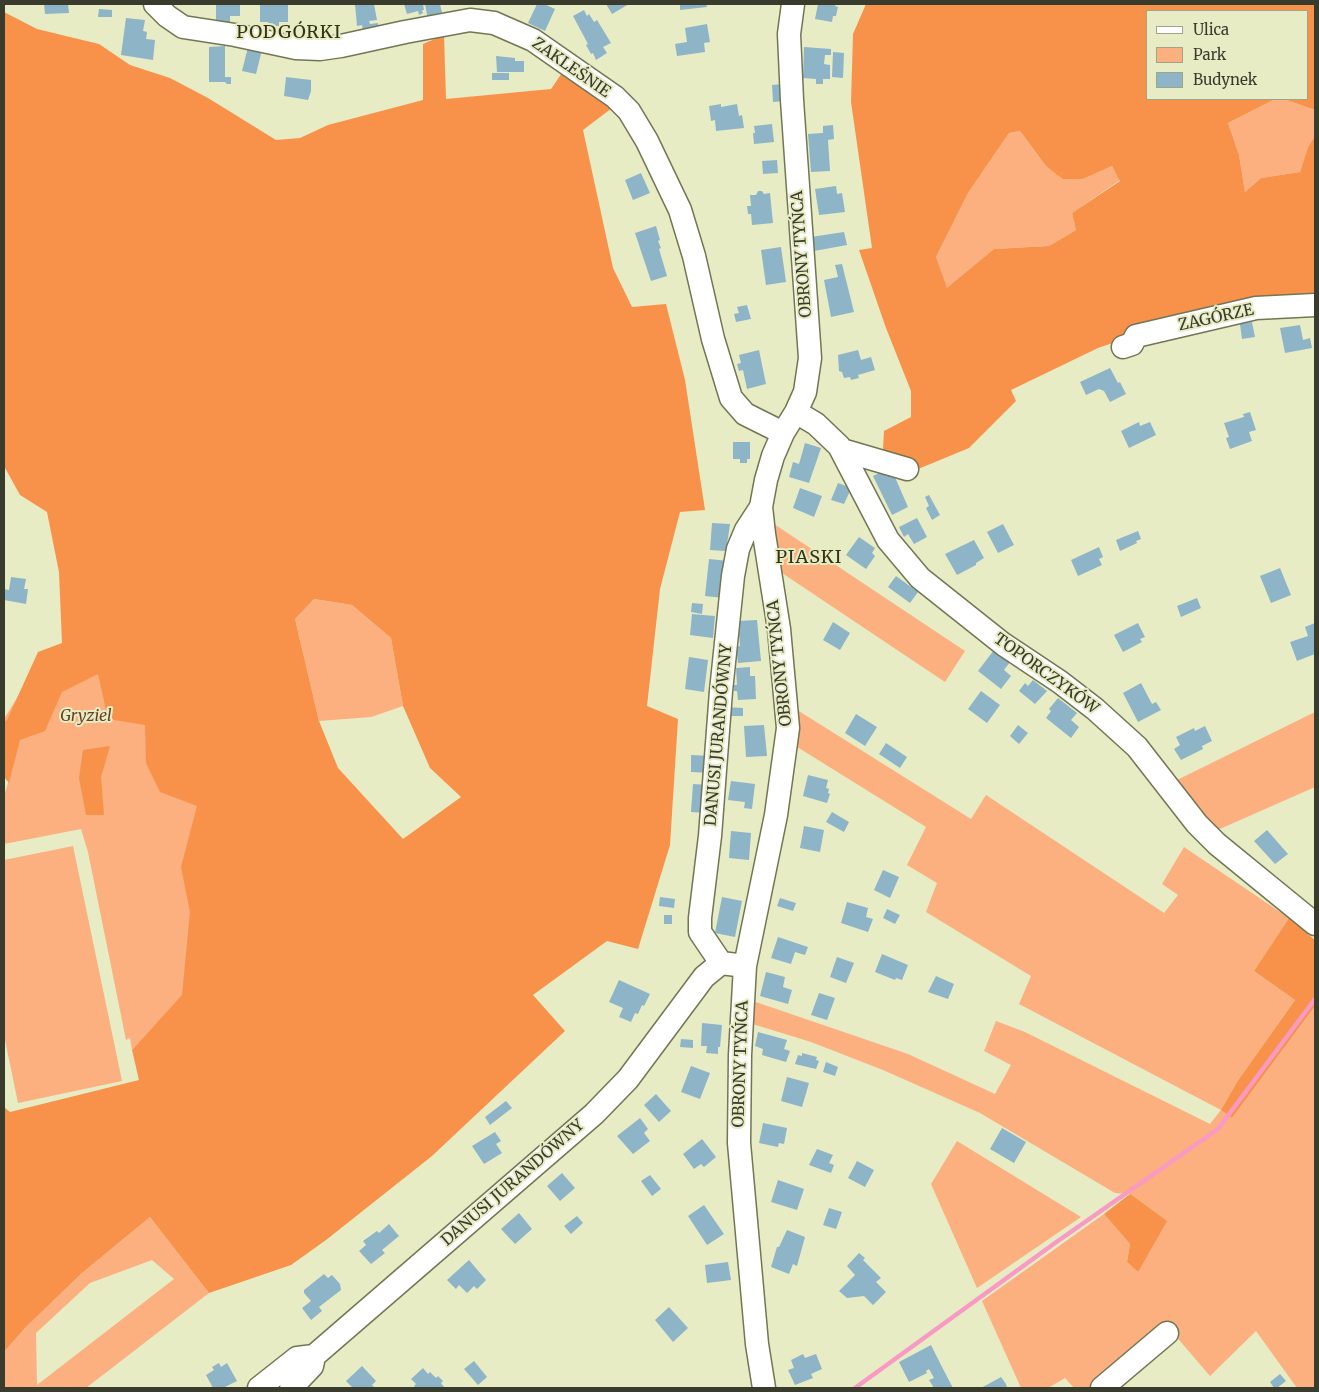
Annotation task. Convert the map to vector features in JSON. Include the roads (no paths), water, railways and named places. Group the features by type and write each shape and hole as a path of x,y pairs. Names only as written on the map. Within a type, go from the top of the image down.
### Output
{"street":[{"name":"ZAKLEŚNIE","path":"155,4 167,16 183,27 235,35 296,48 320,49 341,46 470,20 494,24 533,40 615,97 629,111 647,141 680,210 694,256 713,339 731,398 745,414 783,433"},
{"name":"OBRONY TYŃCA","path":"764,1388 757,1344 739,1143 740,1055 745,966 776,815 788,728 779,629 764,534 762,507 772,456 805,392 810,358 792,100 789,34 792,4"},
{"name":"ZAGÓRZE","path":"1123,347 1132,344 1136,336 1256,308 1315,305"},
{"name":"TOPORCZYKÓW","path":"796,412 816,424 842,450 888,540 920,578 1003,644 1060,682 1095,709 1137,747 1197,824 1217,844 1315,924"},
{"path":"842,450 906,469"},
{"name":"DANUSI JURANDÓWNY","path":"292,1388 312,1366 314,1356 594,1114 628,1078 704,977 720,964 700,932 700,918 710,836 721,691 733,576 738,549 746,530 762,507"},
{"path":"720,964 745,966"},
{"path":"1102,1388 1167,1333"},
{"path":"259,1388 297,1358 314,1356"}],"waterway":[{"path":"855,1388 1055,1243 1218,1129 1315,999"}],"district":[{"name":"PODGÓRKI","path":"289,33"},
{"name":"PIASKI","path":"809,558"}],"park label":[{"name":"Gryziel","path":"86,716"}]}
